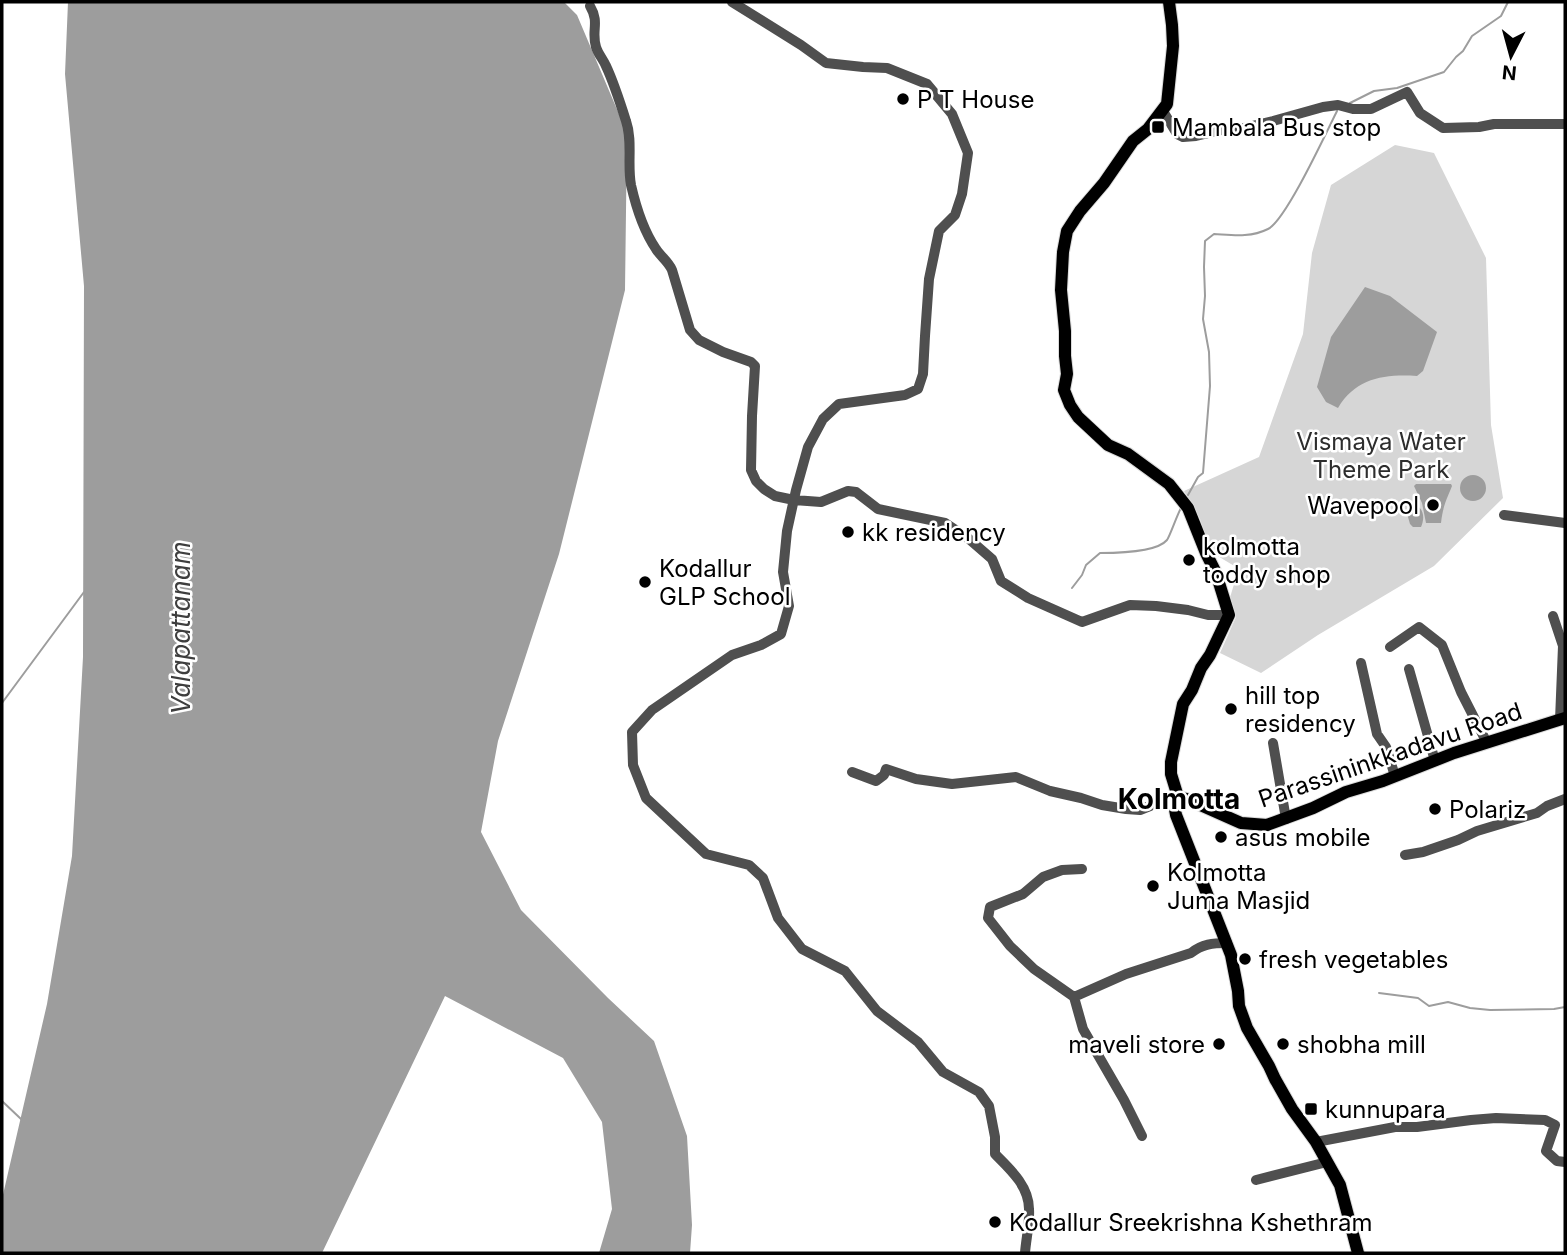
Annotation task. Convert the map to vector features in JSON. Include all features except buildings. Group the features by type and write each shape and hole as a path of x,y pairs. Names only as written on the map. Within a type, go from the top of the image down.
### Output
{"main road":[{"path":"1168,2 1173,46 1167,104 1149,129 1133,141 1067,230 1061,290 1067,374 1064,390 1078,417 1108,445 1128,454 1169,484 1188,508 1216,573 1229,615 1192,690 1182,704 1171,762 1171,774 1178,797 1174,804 1182,834 1231,955 1240,1006 1247,1028 1292,1109 1316,1142 1340,1185 1358,1253"},
{"name":"Parassininkkadavu Road","path":"1178,797 1241,823 1267,825 1346,792 1562,719"}],"street":[{"path":"732,2 826,63 887,68 927,84 952,114 968,153 962,194 955,215 939,231 929,279 923,374 918,389 905,395 839,404 823,419 808,447 787,531 783,572 789,606 781,634 761,645 732,655 652,710 632,732 633,765 646,799 706,854 749,865 763,878 778,918 802,949 845,971 877,1011 918,1042 943,1072 979,1092 989,1106 995,1137 995,1154 1024,1187 1030,1207 1025,1253"},
{"path":"590,6 596,18 596,46 618,94 626,121 629,136 629,173 636,207 652,243 673,270 690,330 699,340 755,366 751,470 764,489 775,496 821,502 848,491 856,492 878,509 945,523 992,559 1001,580 1028,598 1082,622 1130,606 1156,606 1208,615 1229,615"},
{"path":"1163,111 1177,134 1196,136 1212,131 1235,130 1263,124 1324,107 1338,105 1353,109 1371,109 1407,92 1420,113 1443,128 1494,124 1565,124"},
{"path":"1504,515 1565,523"},
{"path":"1553,617 1564,644 1562,719"},
{"path":"1390,647 1419,626 1442,645 1461,692 1487,743"},
{"path":"1361,663 1377,734 1386,747 1395,776"},
{"path":"1409,669 1434,761"},
{"path":"1273,743 1286,819"},
{"path":"852,772 877,781 887,769 916,779 952,784 1016,777 1050,791 1102,806 1126,809 1140,810 1157,799 1178,797"},
{"path":"1405,855 1458,841 1477,831 1537,813 1565,799"},
{"path":"1082,869 1062,870 1043,877 1023,894 990,907 988,918 1034,970 1074,997 1083,1029 1142,1136"},
{"path":"1074,997 1126,974 1191,953 1200,946 1227,943"},
{"path":"1316,1142 1395,1127 1496,1118 1545,1120 1555,1125 1546,1151 1557,1161 1565,1162"},
{"path":"1256,1180 1327,1162"}],"green space":[{"name":"Vismaya Water Theme Park","path":"1395,145 1434,153 1486,258 1491,425 1503,498 1434,566 1318,635 1261,673 1220,653 1236,617 1229,601 1237,574 1236,567 1211,552 1200,519 1184,491 1259,457 1303,334 1312,253 1331,185"}],"water":[{"name":"Valapattanam","path":"68,2 564,2 577,15 627,133 625,290 559,554 498,741 481,832 521,910 654,1041 687,1136 692,1225 690,1253 599,1253 612,1209 602,1122 563,1058 445,996 322,1253 2,1253 2,1199 47,1004 72,856 83,657 84,286 65,74"},
{"path":"1365,287 1390,296 1437,332 1423,371 1417,376 1382,377 1362,384 1345,398 1338,408 1326,402 1317,387 1331,337"},
{"path":"1473,475 1482,479 1486,488 1482,497 1473,501 1464,497 1460,488 1464,479"},
{"name":"Wavepool","path":"1451,484 1441,523 1426,523 1422,503 1414,486"},
{"path":"1414,504 1423,514 1421,527 1413,527 1410,524 1408,517"}],"waterway":[{"path":"1350,103 1374,91 1397,88 1444,72 1463,51 1472,36 1501,16 1508,2"},
{"path":"1188,495 1203,473 1210,386 1209,352 1203,319 1205,241 1214,234 1254,234 1268,229 1276,222 1305,175 1337,111"},
{"path":"1072,588 1086,565 1100,553 1135,551 1162,544 1167,540 1181,508"},
{"path":"2,703 84,592"},
{"path":"1379,993 1418,998 1429,1006 1448,1002 1490,1010 1565,1007"},
{"path":"2,1101 21,1119"}],"place":[{"name":"P T House","path":"903,99"},
{"name":"Mambala Bus stop","path":"1158,127"},
{"name":"Wavepool","path":"1433,505"},
{"name":"kk residency","path":"848,532"},
{"name":"kolmotta toddy shop","path":"1189,560"},
{"name":"Kodallur GLP School","path":"645,582"},
{"name":"hill top residency","path":"1231,709"},
{"name":"Polariz","path":"1435,809"},
{"name":"asus mobile","path":"1221,837"},
{"name":"Kolmotta Juma Masjid","path":"1153,886"},
{"name":"fresh vegetables","path":"1245,959"},
{"name":"maveli store","path":"1219,1044"},
{"name":"shobha mill","path":"1283,1044"},
{"name":"kunnupara","path":"1311,1109"},
{"name":"Kodallur Sreekrishna Kshethram","path":"995,1222"}],"district":[{"name":"Kolmotta","path":"1179,799"}]}
